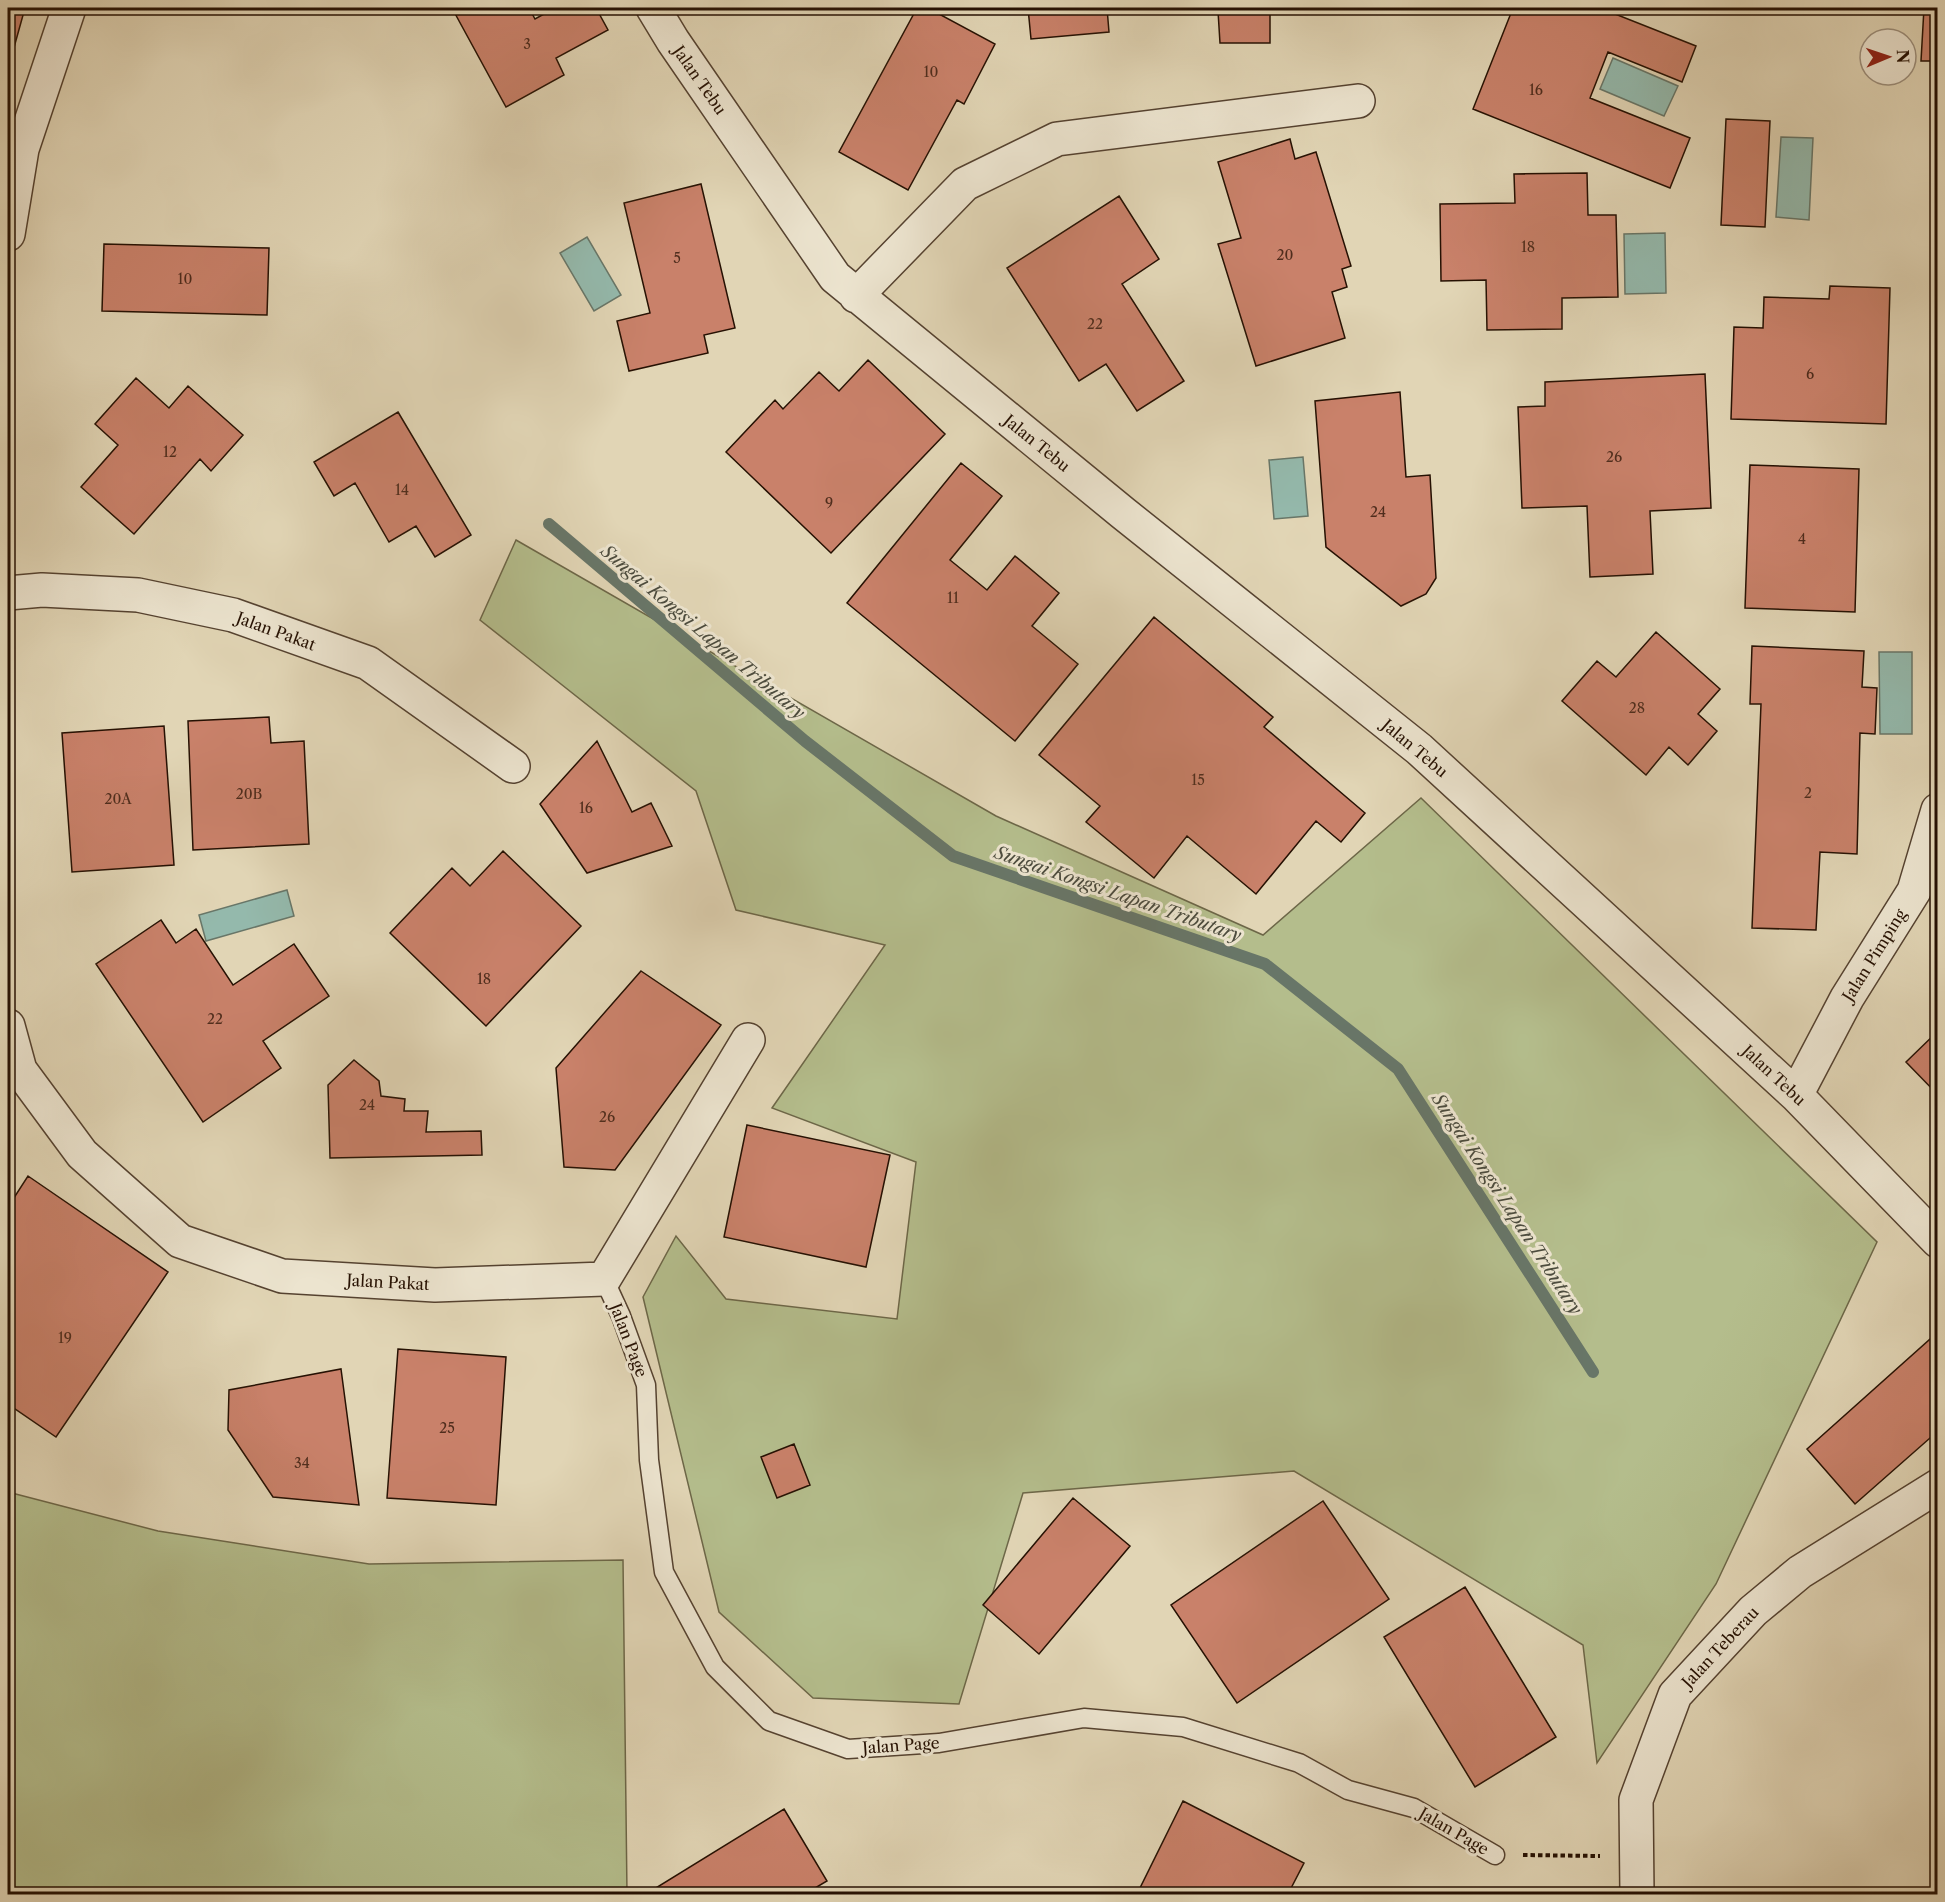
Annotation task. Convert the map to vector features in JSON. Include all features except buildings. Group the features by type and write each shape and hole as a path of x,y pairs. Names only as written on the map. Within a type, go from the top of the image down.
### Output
{"street":[{"path":"8,234 22,149 69,8"},
{"name":"Jalan Tebu","path":"652,8 835,277 1138,525 1419,749 1796,1095 1938,1241"},
{"path":"856,296 965,184 1057,139 1358,101"},
{"name":"Jalan Pakat","path":"8,593 42,590 138,595 233,615 368,663 513,766"},
{"name":"Jalan Pimping","path":"1796,1095 1847,998 1914,891 1938,810"},
{"name":"Jalan Pakat","path":"8,1026 20,1070 82,1154 180,1241 282,1276 435,1285 604,1279"},
{"path":"604,1279 748,1040"},
{"name":"Jalan Teberau","path":"1637,1894 1636,1800 1675,1695 1753,1611 1800,1572 1938,1486"}],"lane":[{"name":"Jalan Page","path":"604,1279 621,1316 646,1385 649,1461 664,1572 715,1667 769,1721 848,1749 939,1743 1084,1718 1183,1727 1299,1763 1348,1790 1414,1808 1496,1855"}],"path":[{"path":"1496,1855 1637,1857"}],"green space":[{"path":"516,540 996,816 1263,935 1421,798 1877,1242 1716,1584 1597,1763 1583,1645 1294,1471 1023,1493 959,1704 813,1698 719,1612 643,1297 676,1236 726,1299 897,1319 916,1162 772,1108 885,945 736,910 696,791 480,620"},
{"path":"8,1492 158,1531 369,1564 623,1560 627,1894 8,1894"}],"water":[{"path":"1613,58 1678,86 1664,116 1600,89"},
{"path":"1781,137 1813,138 1809,220 1776,217"},
{"path":"1665,233 1666,293 1625,294 1624,234"},
{"path":"587,237 621,295 594,311 560,253"},
{"path":"1303,457 1308,516 1274,519 1269,460"},
{"path":"1879,652 1912,652 1912,734 1880,734"},
{"path":"287,890 294,916 206,941 199,915"}],"waterway":[{"name":"Sungai Kongsi Lapan Tributary","path":"549,524 805,741 953,856 1265,964 1398,1069 1593,1372"}]}
